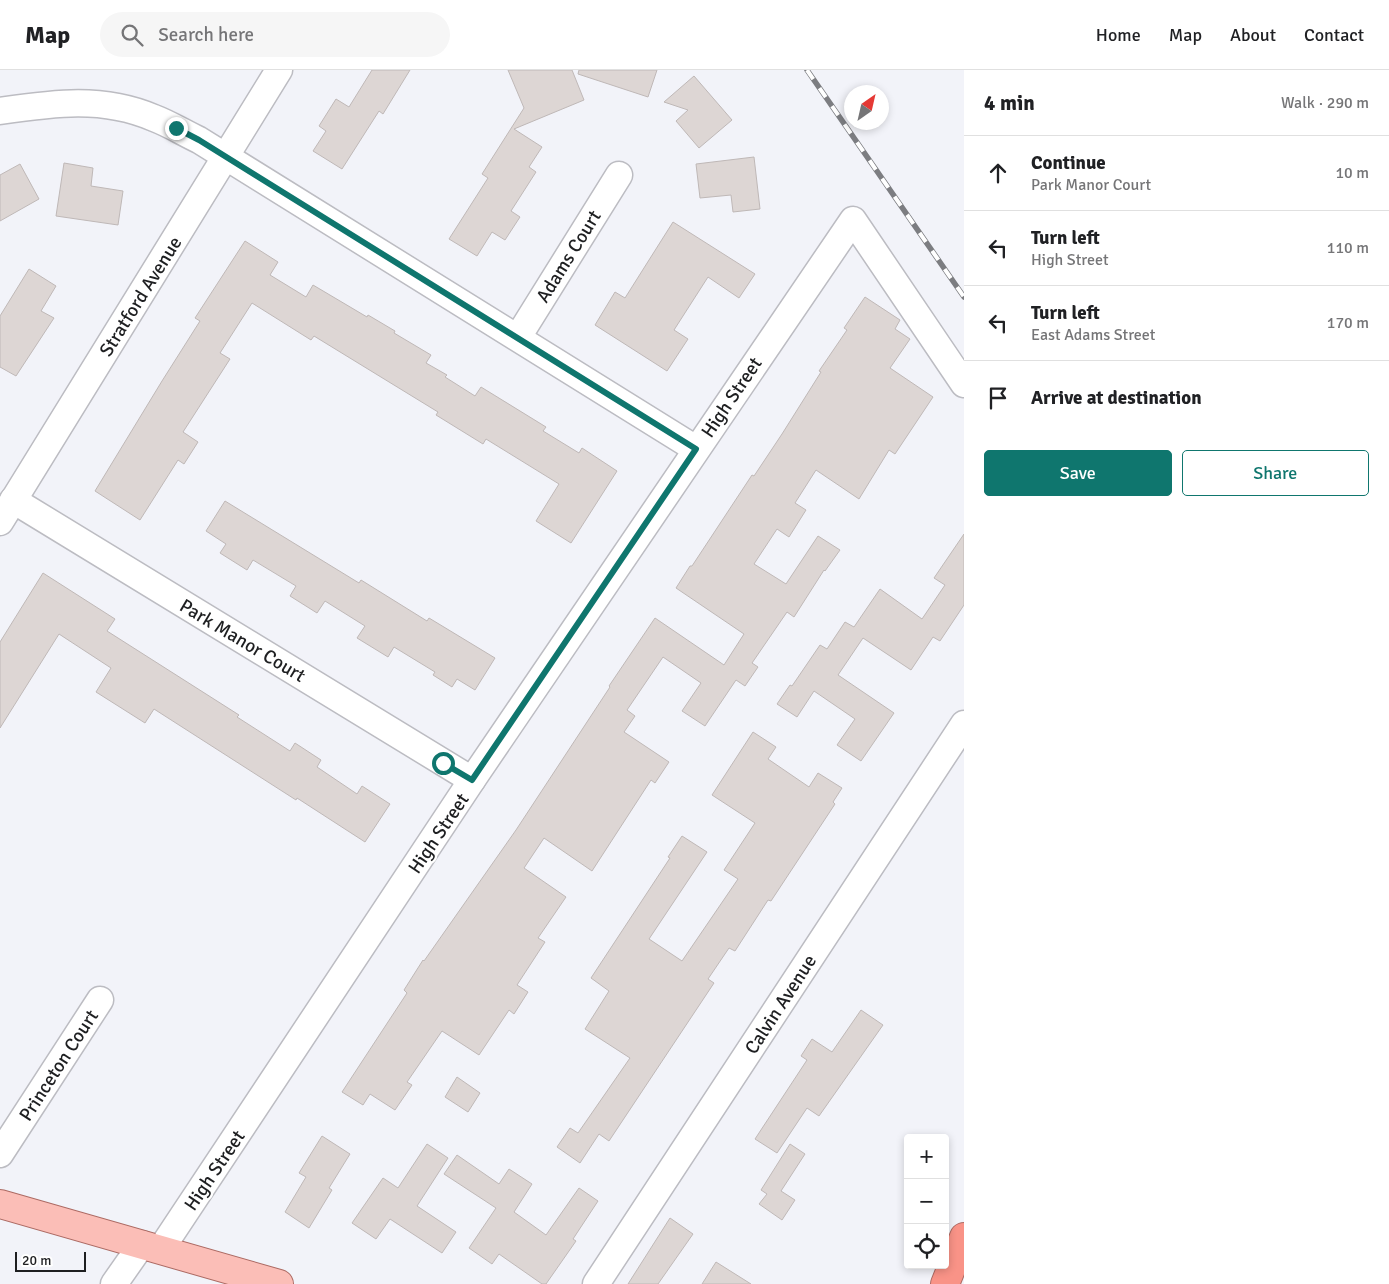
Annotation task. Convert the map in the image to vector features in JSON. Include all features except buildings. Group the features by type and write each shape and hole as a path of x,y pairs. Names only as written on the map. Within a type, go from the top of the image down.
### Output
{"highway":[{"path":"945,1284 964,1237"}],"main road":[{"path":"0,1204 279,1284"}],"street":[{"name":"Stratford Avenue","path":"7,511 279,70"},
{"path":"0,111 75,102 94,103 128,109 155,118 176,128 199,140 696,449"},
{"name":"Adams Court","path":"518,337 619,175"},
{"name":"High Street","path":"114,1284 151,1246 472,780 853,220 964,384"},
{"name":"Park Manor Court","path":"7,511 472,780"},
{"name":"Calvin Avenue","path":"596,1284 964,724"},
{"name":"Princeton Court","path":"0,1154 100,1000"}],"railway":[{"path":"807,70 964,297"}],"route":[{"path":"176,128 199,140 696,449 472,780 443,763"}]}
